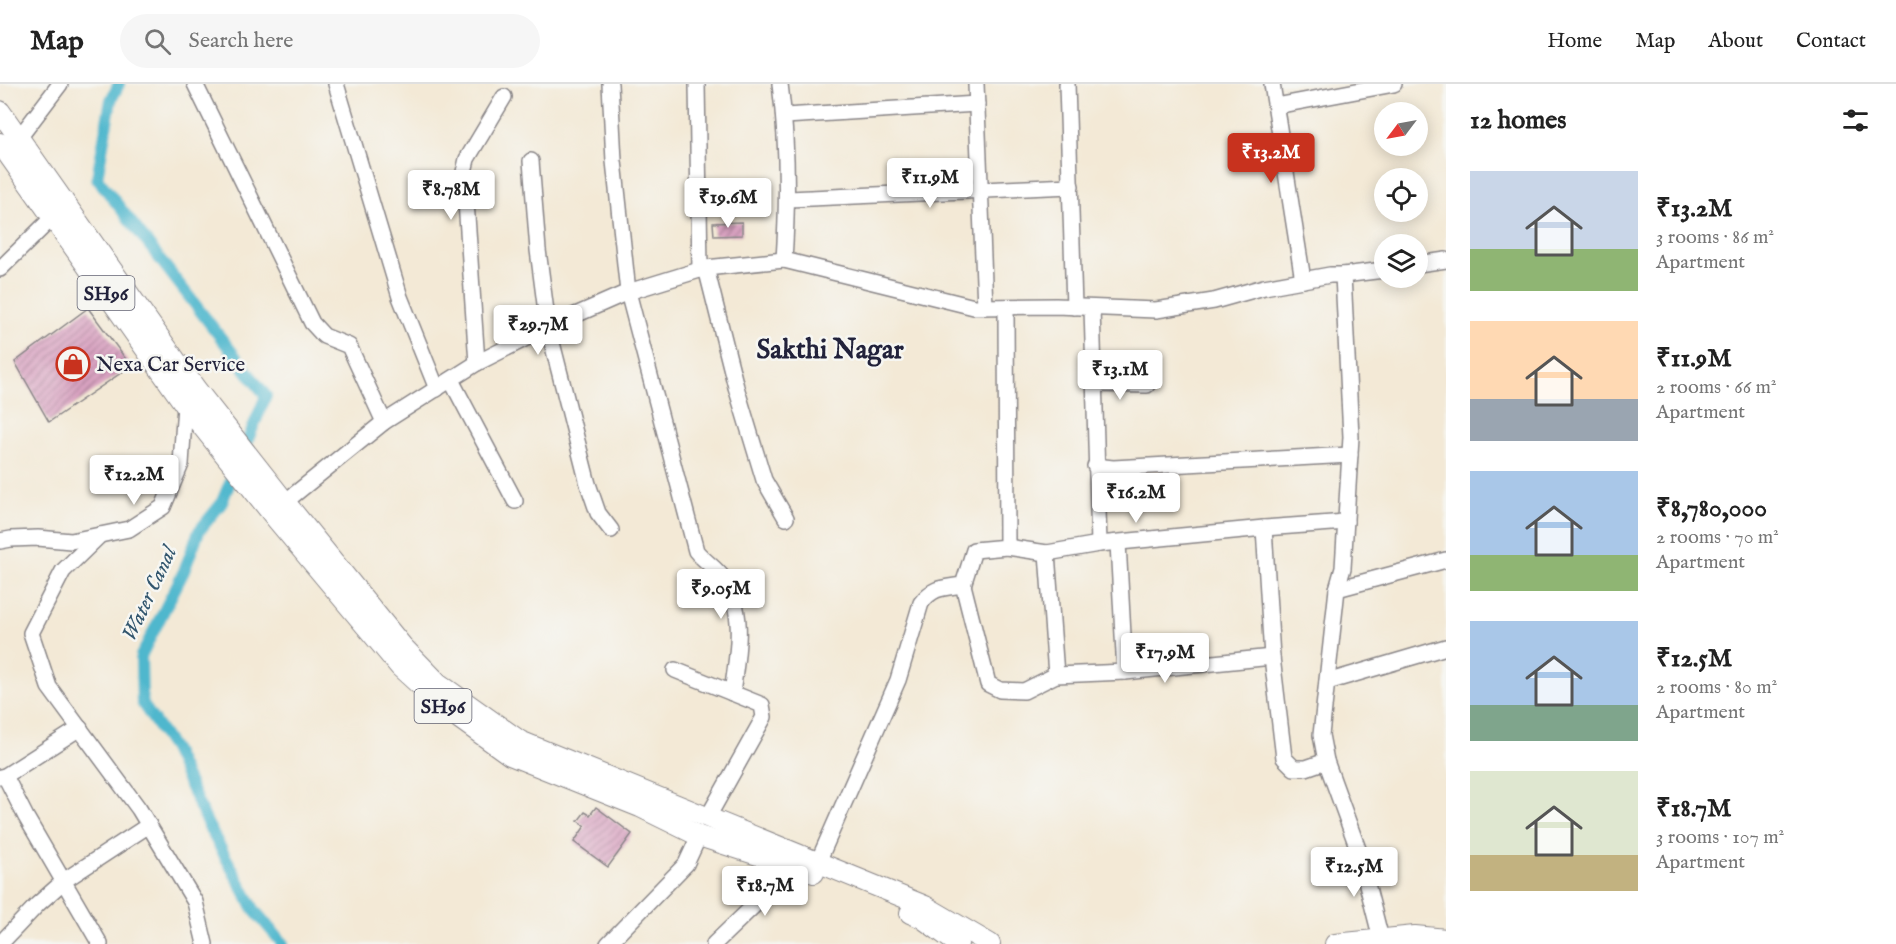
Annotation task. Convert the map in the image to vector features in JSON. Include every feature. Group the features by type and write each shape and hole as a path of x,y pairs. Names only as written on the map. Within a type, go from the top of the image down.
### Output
{"main road":[{"name":"SH96","path":"0,111 190,397"},
{"name":"SH96","path":"0,143 52,217 400,667 446,709 499,736 520,741 925,906 990,944"},
{"name":"SH96","path":"258,483 285,502 403,647 438,683 499,736 510,755 640,807 699,836 843,883 922,918 958,944"},
{"path":"1335,944 1414,936 1446,939"}],"street":[{"path":"19,138 60,84"},
{"path":"195,84 312,323 324,336 350,346 384,422"},
{"path":"336,84 400,297 437,389"},
{"path":"610,84 614,161 628,292 696,551 722,576 733,595 740,628 732,693"},
{"path":"697,84 703,269 764,480 786,518"},
{"path":"780,84 785,116 789,199 784,260"},
{"path":"976,84 985,307"},
{"path":"1067,84 1074,307"},
{"path":"1272,84 1303,280"},
{"path":"1276,106 1342,89 1394,84"},
{"path":"477,363 464,172 466,159 504,97"},
{"path":"785,116 977,104"},
{"path":"531,161 538,250 548,327 588,484 598,513 611,530"},
{"path":"789,199 1071,186"},
{"path":"0,269 52,217"},
{"path":"285,502 384,422 477,363 548,327 628,292 703,269 784,260 974,307 1156,310 1214,301 1264,287 1330,275 1374,271"},
{"path":"1428,263 1446,260"},
{"path":"1343,275 1352,437 1343,567 1337,589 1321,735 1326,761 1358,849 1381,939"},
{"path":"1006,307 1007,547"},
{"path":"1092,308 1099,544"},
{"path":"451,380 515,501"},
{"path":"1093,384 1147,385"},
{"path":"0,541 38,538 71,541 129,529 163,507 182,464 190,397"},
{"path":"1095,466 1113,468 1350,455"},
{"path":"1272,657 1125,672 1056,675 1024,691 1000,690 988,684 963,585 974,550 1007,547 1047,553 1099,544 1346,522"},
{"path":"1264,528 1272,657 1284,758 1294,768 1306,768 1326,761"},
{"path":"100,535 63,571 31,633 49,687 149,825 195,902 205,944"},
{"path":"1118,543 1125,672"},
{"path":"1047,553 1056,675"},
{"path":"1337,589 1446,560"},
{"path":"818,862 898,680 921,603 928,594 937,589 963,585"},
{"path":"1327,682 1446,647"},
{"path":"675,670 762,705 764,717 708,817"},
{"path":"80,728 3,776 100,944"},
{"path":"0,944 38,904 65,880 149,825"},
{"path":"608,944 686,864 699,836"},
{"path":"714,944 795,867"}],"building":[{"path":"742,222 742,235 714,236 713,223"},
{"name":"Nexa Car Service","path":"88,308 131,366 49,422 15,362"},
{"path":"596,807 632,834 608,867 574,842 585,826 578,821 585,812 590,815"}],"waterway":[{"name":"Water Canal","path":"119,84 111,100 97,178 266,396 221,504 199,531 184,571 141,656 142,703 173,749 208,825 255,911 283,944"}],"place":[{"name":"Nexa Car Service","path":"73,364"}],"district":[{"name":"Sakthi Nagar","path":"830,349"}]}
